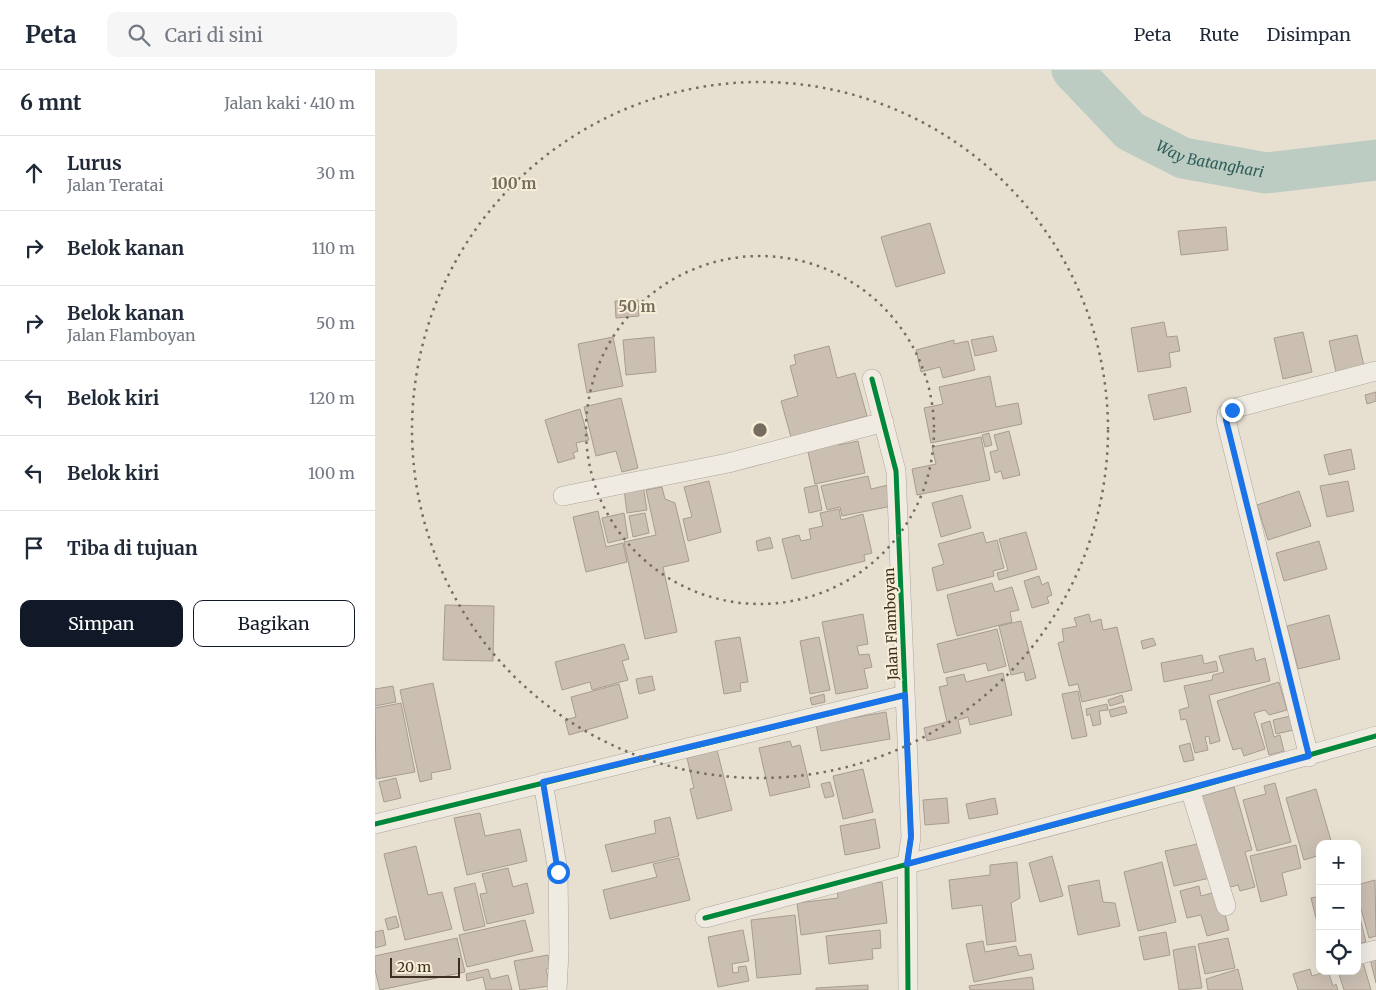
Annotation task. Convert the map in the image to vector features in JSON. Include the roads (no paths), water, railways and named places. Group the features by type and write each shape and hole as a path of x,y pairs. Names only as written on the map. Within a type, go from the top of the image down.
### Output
{"street":[{"path":"1309,756 1226,420 1227,414 1239,407 1376,371"},
{"name":"Jalan Flamboyan","path":"872,379 896,472 911,837 907,864 908,990"},
{"path":"563,496 728,463 884,422"},
{"path":"375,824 905,695"},
{"path":"705,918 1190,789 1376,736"},
{"path":"543,782 558,872 559,952 557,990"},
{"path":"1190,789 1226,906"},
{"path":"1361,954 1376,950"}],"waterway":[{"name":"Way Batanghari","path":"1072,70 1130,131 1183,158 1266,173 1376,160"}]}
